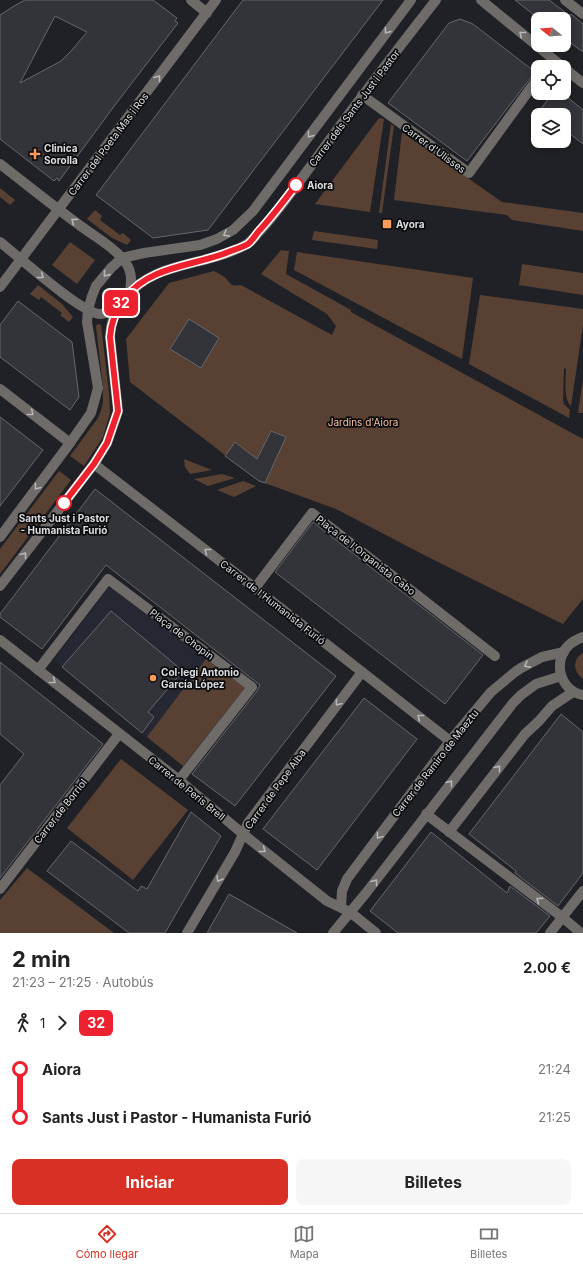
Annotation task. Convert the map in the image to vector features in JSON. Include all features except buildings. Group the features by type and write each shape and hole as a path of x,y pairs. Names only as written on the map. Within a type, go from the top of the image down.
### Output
{"street":[{"path":"191,0 207,12"},
{"name":"Carrer del Poeta Mas i Ros","path":"0,287 216,0"},
{"name":"Carrer dels Sants Just i Pastor","path":"122,258 144,253 200,246 233,230 253,211 411,0"},
{"name":"Carrer dels Sants Just i Pastor","path":"0,586 94,464 107,443 118,411 110,337 111,326 117,308 138,284 149,277 219,256 248,244 275,214 362,95 436,0"},
{"path":"481,0 555,60"},
{"path":"565,0 583,14"},
{"path":"571,73 583,83"},
{"name":"Carrer d'Ulisses","path":"362,95 469,173 531,88"},
{"path":"0,164 59,210 106,243 122,258 131,272 132,277 130,292"},
{"path":"0,242 65,294 88,310 100,314 117,308"},
{"path":"0,537 70,444 91,412 98,388 88,328 88,310 96,286 111,268 122,258"},
{"path":"0,389 70,444"},
{"name":"Carrer de l'Humanista Furió","path":"94,464 255,588 450,742"},
{"name":"Plaça de l'Organista Cabo","path":"255,588 312,513 495,656"},
{"name":"Plaça de Chopin","path":"38,670 108,579 252,687 179,780"},
{"path":"449,832 525,734 540,721 552,706 580,695 564,682 559,668 560,659 568,645 575,640 583,638"},
{"name":"Carrer de Peris Brell","path":"0,640 179,780 243,834 327,901 345,910 376,933"},
{"name":"Carrer de Ramiro de Maeztu","path":"345,910 342,891 347,879 450,742 491,692 515,672 542,657 564,652"},
{"name":"Carrer de Pepe Alba","path":"187,933 235,852 248,822 362,672"},
{"name":"Carrer de Ramiro de Maeztu","path":"333,933 345,910 366,893 513,703 521,694 536,684 561,676"},
{"name":"Carrer de Borriol","path":"0,889 119,734"},
{"path":"426,814 581,933"},
{"path":"550,933 583,891"}],"shaded area":[{"name":"Col·legi Antonio García López","path":"110,586 245,688 183,766 54,660"}],"green space":[{"path":"379,118 384,119 370,212 315,204"},
{"path":"391,124 394,126 382,213 379,213"},
{"path":"402,132 502,202 583,213 583,231 512,220 507,215 394,200"},
{"path":"0,188 15,200 10,205 0,197"},
{"path":"95,210 102,216 100,220 120,235 123,233 131,240 127,245 112,238 87,219"},
{"path":"314,231 378,240 377,249 312,240"},
{"path":"70,242 95,260 77,284 52,265"},
{"name":"Jardins d'Aiora","path":"281,250 289,251 286,274 351,310 351,312 358,316 583,439 583,599 563,624 428,557 336,509 259,481 130,382 126,339 169,283 214,271 222,275 231,284 241,285 332,335 336,326 327,314 261,274"},
{"path":"297,252 473,278 462,359 294,270"},
{"path":"522,264 583,273 583,295 519,285"},
{"path":"38,285 62,304 73,317 69,322 60,315 62,313 41,297 39,300 30,294"},
{"path":"480,295 583,309 583,325 571,406 568,403 566,394 566,369 564,368 563,400 564,404 570,410 569,418 469,364"},
{"path":"98,324 101,325 110,413 103,437 84,466 70,456 98,418 103,402 103,387 96,326"},
{"path":"583,379 583,413 578,413"},
{"path":"184,459 212,470 190,474 185,467"},
{"path":"59,471 71,480 0,574 0,549"},
{"path":"222,474 235,478 208,486 194,479"},
{"path":"243,481 256,486 234,497 217,490"},
{"path":"583,653 583,679 577,673 575,666 577,659"},
{"path":"206,659 245,688 183,766 147,737"},
{"path":"121,759 188,810 133,880 67,828"},
{"path":"27,868 114,933 0,933 0,900"}],"bus line":[{"name":"32","path":"64,503 94,464 107,443 118,411 110,337 111,326 117,308 138,284 149,277 219,256 248,244 275,214 296,185"}],"place":[{"name":"Clinica Sorolla","path":"35,154"},
{"name":"Aiora","path":"296,185"},
{"name":"Ayora","path":"387,224"},
{"name":"Sants Just i Pastor - Humanista Furió","path":"64,503"},
{"name":"Col·legi Antonio García López","path":"153,678"}]}
